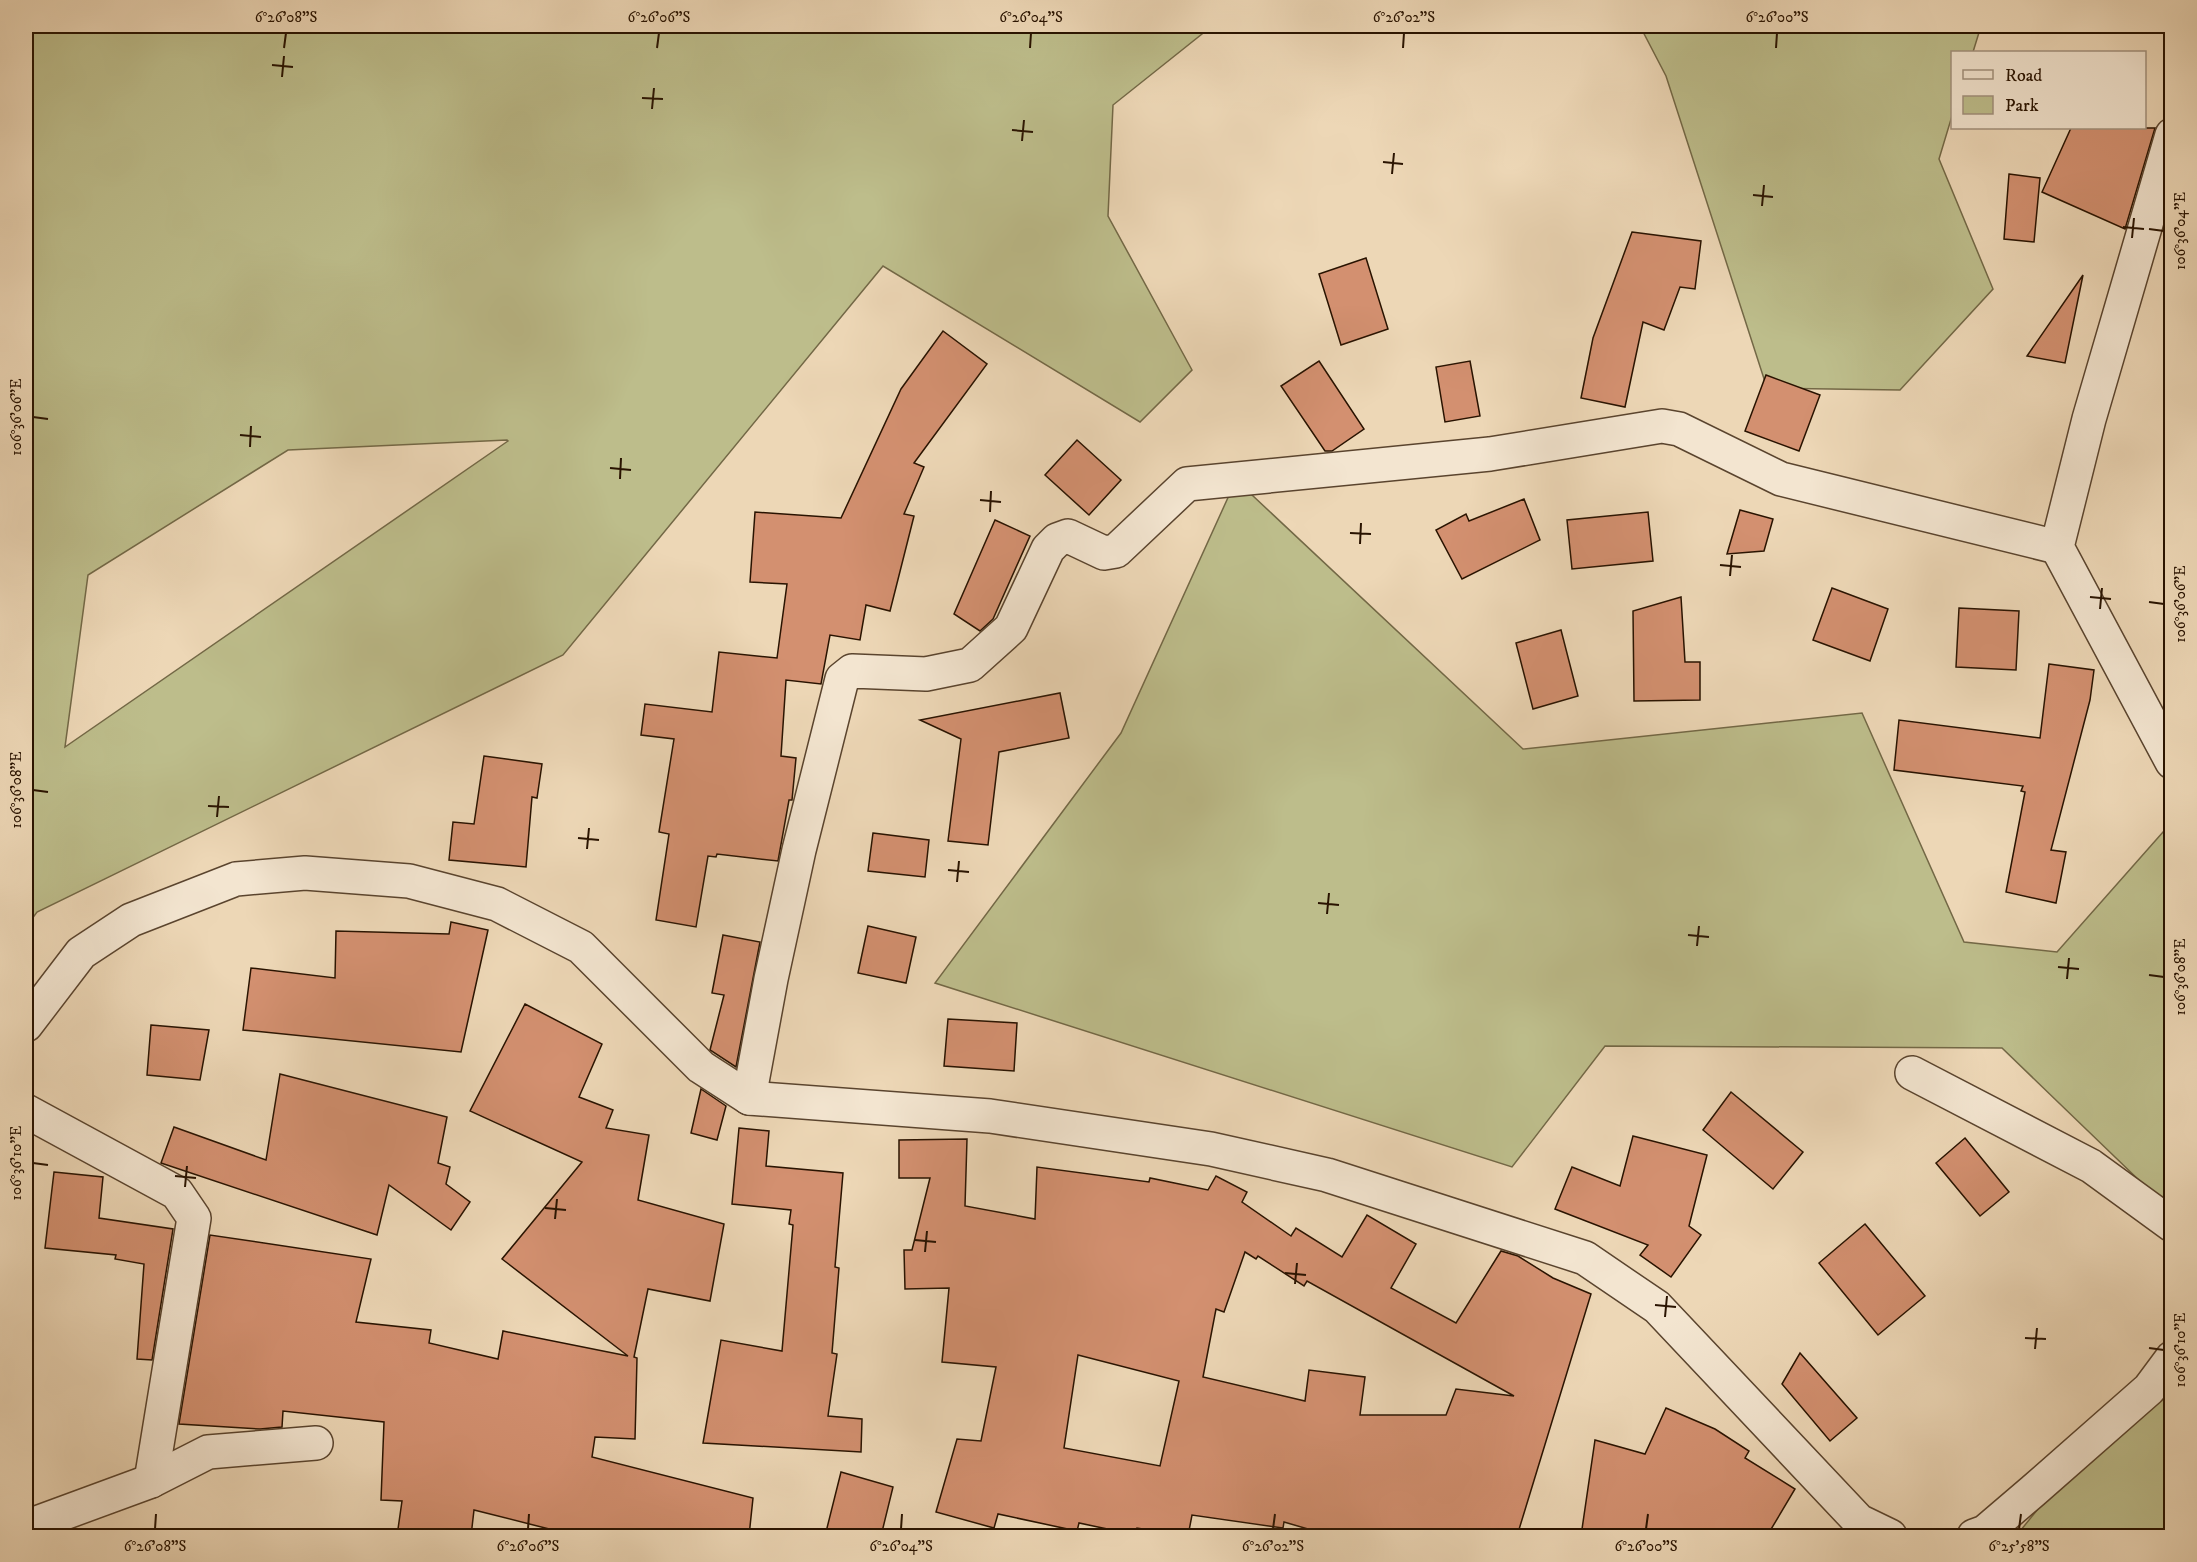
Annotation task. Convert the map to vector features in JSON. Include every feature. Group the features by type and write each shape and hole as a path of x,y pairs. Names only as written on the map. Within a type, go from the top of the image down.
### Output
{"street":[{"path":"2172,135 2089,419 2057,547 2172,762"},
{"path":"749,1098 796,861 842,679 852,671 926,674 970,665 1011,628 1048,549 1057,540 1068,536 1104,553 1116,550 1187,484 1490,454 1662,426 1679,429 1781,479 2057,547"},
{"path":"26,1025 81,953 131,920 236,879 305,873 409,881 496,904 581,947 701,1067 749,1098 990,1116 1211,1149 1327,1175 1585,1258 1657,1307 1859,1521 1890,1536"},
{"path":"1912,1073 2091,1166 2172,1225"},
{"path":"26,1111 177,1193 194,1218 151,1480"},
{"path":"1974,1536 1984,1532 2025,1498 2150,1389 2172,1358"},
{"path":"26,1527 151,1480 208,1452 316,1443"}],"green space":[{"path":"26,26 1212,26 1113,105 1108,216 1192,370 1140,422 883,266 563,655 37,912 26,927","holes":["508,441 65,747 88,575 288,450"]},
{"path":"1640,26 1981,26 1973,51 1951,51 1951,119 1939,159 1993,289 1900,390 1767,388 1666,76"},
{"path":"1236,480 1523,749 1862,713 1964,942 2057,952 2171,823 2171,1211 2002,1048 1605,1046 1512,1167 935,983 1121,733"},
{"path":"2171,1346 2171,1536 2016,1536"}],"building":[{"path":"2155,128 2125,229 2042,192 2071,129"},
{"path":"2009,174 2040,178 2034,242 2004,239"},
{"path":"1632,232 1701,241 1695,289 1680,287 1664,330 1643,322 1625,407 1581,398 1593,338"},
{"path":"1366,258 1388,329 1341,345 1319,274"},
{"path":"2083,275 2065,363 2027,356"},
{"path":"943,331 987,364 914,463 924,467 904,514 914,516 890,611 866,605 860,640 830,635 821,684 786,680 781,756 796,758 792,800 789,800 778,861 717,854 716,857 708,856 696,927 656,920 669,834 659,832 674,739 641,735 645,704 712,712 719,652 777,658 787,584 750,582 755,512 841,518 901,389"},
{"path":"1319,361 1364,429 1332,451 1325,451 1281,386"},
{"path":"1470,361 1480,416 1445,422 1436,367"},
{"path":"1766,375 1820,395 1799,451 1745,431"},
{"path":"1077,440 1121,480 1089,515 1045,475"},
{"path":"1524,499 1540,540 1462,579 1436,530 1466,514 1469,521"},
{"path":"1740,510 1773,519 1764,551 1727,554"},
{"path":"1648,512 1653,561 1572,569 1567,520"},
{"path":"995,520 1030,536 993,619 980,631 954,614"},
{"path":"1832,588 1888,609 1870,661 1813,640"},
{"path":"1681,597 1685,662 1700,662 1700,700 1634,701 1633,611"},
{"path":"1959,608 2019,611 2016,670 1956,667"},
{"path":"1561,630 1578,696 1533,709 1516,643"},
{"path":"2049,664 2094,670 2090,700 2051,850 2066,852 2056,903 2006,892 2025,792 2021,791 2023,786 1894,770 1899,720 2040,738"},
{"path":"1060,693 1069,738 999,752 988,845 948,841 961,739 920,720"},
{"path":"484,756 542,764 537,798 532,797 526,867 449,860 453,822 474,824"},
{"path":"873,833 929,840 925,877 868,871"},
{"path":"451,922 488,930 461,1052 243,1030 251,968 335,978 336,931 449,934"},
{"path":"868,926 916,937 906,983 858,973"},
{"path":"723,935 760,942 736,1067 710,1050 724,995 712,993"},
{"path":"525,1004 602,1044 579,1097 613,1110 606,1128 649,1135 638,1200 724,1224 710,1301 648,1289 634,1357 637,1358 635,1439 595,1437 592,1457 753,1498 749,1536 577,1536 474,1510 471,1536 397,1536 402,1501 381,1500 384,1422 283,1411 282,1427 260,1429 179,1424 210,1235 371,1259 356,1322 431,1330 429,1343 498,1359 503,1331 628,1356 502,1259 582,1162 470,1111"},
{"path":"948,1019 1017,1023 1014,1071 944,1066"},
{"path":"151,1025 209,1030 200,1080 147,1075"},
{"path":"280,1074 447,1117 438,1163 450,1167 446,1184 470,1202 451,1230 389,1185 377,1235 161,1163 174,1127 266,1160"},
{"path":"701,1089 726,1106 717,1140 691,1133"},
{"path":"1731,1092 1803,1152 1773,1189 1703,1130"},
{"path":"739,1128 769,1131 766,1166 843,1173 835,1267 839,1268 832,1353 837,1354 828,1416 862,1419 861,1452 703,1443 721,1340 782,1351 793,1225 789,1224 791,1210 732,1204"},
{"path":"1633,1136 1707,1155 1689,1226 1701,1235 1671,1277 1640,1255 1648,1245 1555,1209 1572,1167 1620,1186"},
{"path":"1965,1138 2009,1192 1980,1216 1936,1163"},
{"path":"967,1139 965,1206 1035,1219 1037,1167 1149,1182 1150,1178 1208,1190 1216,1176 1247,1192 1242,1202 1291,1236 1296,1228 1342,1257 1367,1215 1416,1244 1391,1288 1456,1323 1501,1251 1518,1256 1553,1278 1591,1294 1517,1536 1332,1536 1284,1522 1283,1528 1192,1515 1188,1536 1137,1528 1136,1535 1079,1523 1077,1531 998,1514 994,1528 936,1512 957,1439 981,1441 996,1367 942,1362 949,1288 905,1289 904,1250 912,1250 930,1178 899,1178 899,1140","holes":["1245,1252 1256,1259 1258,1256 1304,1286 1307,1281 1514,1396 1456,1389 1446,1415 1360,1415 1365,1377 1309,1370 1305,1401 1203,1377 1216,1309 1224,1312","1078,1355 1179,1381 1160,1466 1064,1448"]},
{"path":"54,1172 103,1177 99,1218 173,1229 152,1360 137,1359 144,1264 115,1259 116,1255 45,1248"},
{"path":"1865,1224 1925,1296 1878,1335 1819,1263"},
{"path":"1800,1353 1857,1418 1830,1441 1782,1384"},
{"path":"1666,1408 1715,1429 1749,1451 1745,1458 1795,1489 1767,1536 1581,1536 1595,1440 1645,1454"},
{"path":"841,1472 893,1487 881,1536 825,1536"}]}
